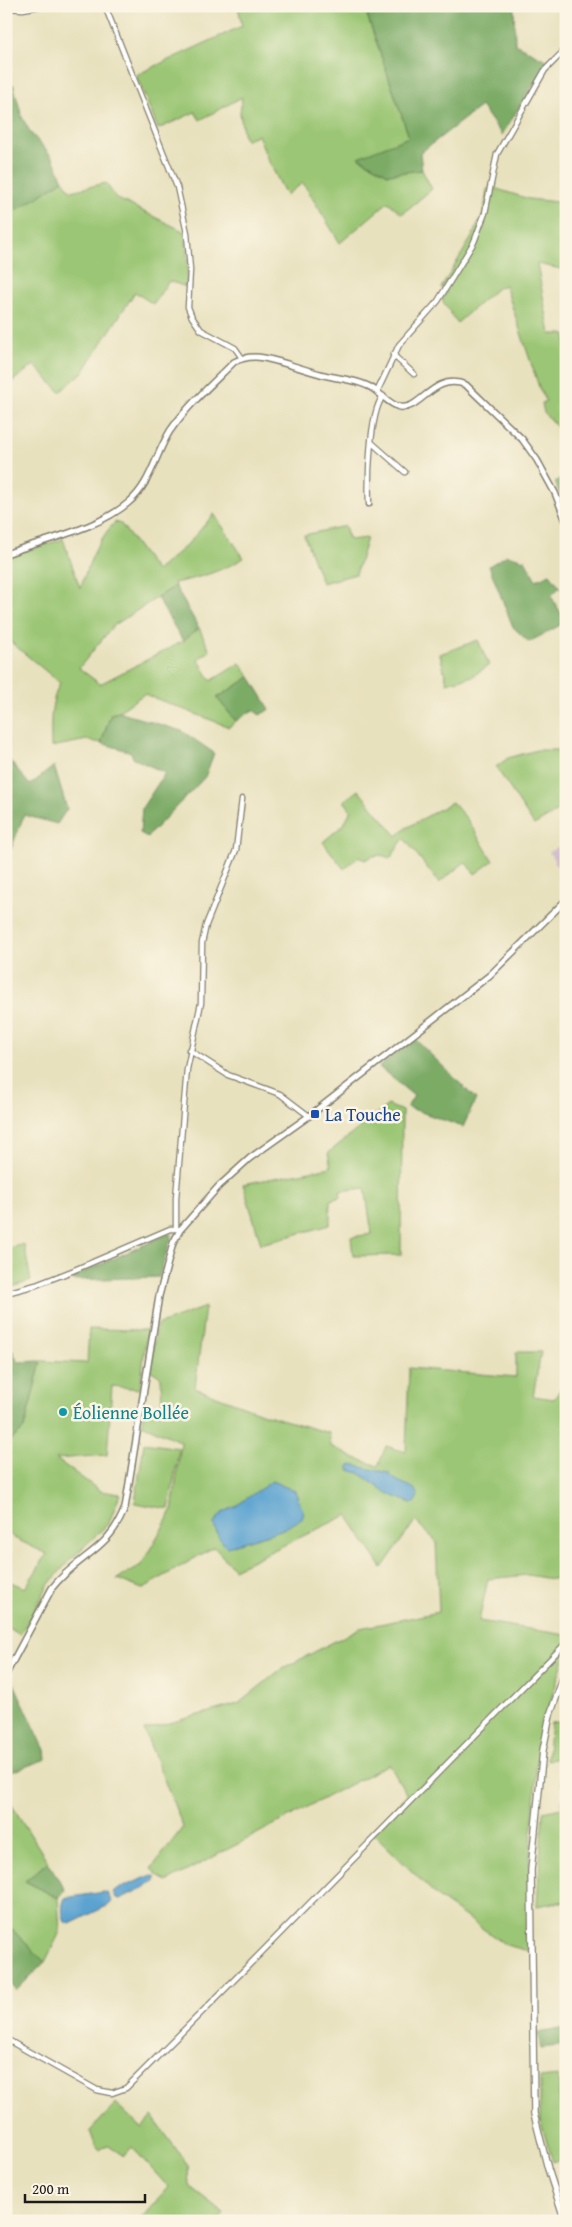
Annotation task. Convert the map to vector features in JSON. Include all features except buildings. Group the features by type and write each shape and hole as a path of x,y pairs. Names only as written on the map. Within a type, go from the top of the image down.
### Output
{"main road":[{"path":"565,2221 548,2169 534,2114 531,1870 543,1750 550,1715 566,1670"}],"street":[{"path":"6,8 23,9 40,6"},
{"path":"105,6 177,187 188,233 190,270 188,307 201,330 234,348 242,358"},
{"path":"377,392 382,385 398,345 438,301 474,242 485,213 497,154 545,70 566,49"},
{"path":"393,355 414,374"},
{"path":"6,554 93,524 127,505 144,486 169,433 185,410 234,362 242,358 264,358 326,376 349,379 371,387 395,405 407,407 440,385 458,382 466,385 522,439 555,492 566,521"},
{"path":"369,504 367,476 371,442 378,408 383,396"},
{"path":"371,442 405,472"},
{"path":"6,1674 52,1588 62,1576 101,1546 120,1522 125,1508 159,1296 178,1229 177,1182 189,1050 200,1014 202,943 206,925 236,850 242,799"},
{"path":"6,1292 54,1278 170,1229 178,1229 235,1171 490,975 566,900"},
{"path":"189,1050 228,1075 280,1094 309,1116"},
{"path":"6,2039 98,2090 112,2093 126,2088 259,1956 566,1643"}],"shaded area":[{"path":"566,842 566,880 549,852"}],"green space":[{"path":"238,6 364,6 409,137 359,158 388,174 422,170 432,189 402,214 388,202 340,243 303,183 286,195 267,158 258,135 247,140 244,138 240,113 242,97 200,120 195,112 158,129 136,75 242,26"},
{"path":"364,6 514,6 515,44 548,61 502,135 481,106 420,153 422,170 388,174 358,157 409,137"},
{"path":"13,84 22,117 30,132 53,158 63,180 7,215 6,89"},
{"path":"63,180 71,191 106,183 116,198 185,232 188,264 186,287 169,281 153,304 135,292 83,372 60,392 34,365 6,386 6,214 37,198"},
{"path":"494,188 529,199 566,203 566,270 537,264 550,334 566,334 566,437 544,413 542,403 546,401 540,390 505,285 496,289 457,323 442,300 447,290 441,288 472,237 484,212 487,189"},
{"path":"566,474 566,509 555,482"},
{"path":"214,514 244,558 210,574 174,583 175,586 113,626 79,668 100,684 183,641 199,628 210,651 198,659 211,681 240,663 250,677 217,698 236,721 229,727 144,694 118,712 111,714 101,743 87,740 51,747 52,707 60,683 6,638 6,557 63,539 80,588 98,545 115,522 121,524 156,571 186,546"},
{"path":"345,526 349,540 367,538 356,574 322,583 304,535"},
{"path":"507,555 525,560 536,580 550,574 560,587 551,596 566,622 529,642 513,627 489,566"},
{"path":"175,586 199,628 183,641 157,598"},
{"path":"478,640 489,665 473,676 447,683 440,654"},
{"path":"250,677 270,709 260,715 253,710 236,721 217,698"},
{"path":"118,712 182,731 214,753 205,777 147,837 140,833 142,808 165,773 133,758 131,752 101,743 111,714"},
{"path":"537,750 566,750 566,806 534,825 496,767 508,758"},
{"path":"6,756 30,785 54,766 67,809 57,824 24,815 6,862"},
{"path":"358,790 397,836 403,830 452,802 467,819 493,861 475,874 465,862 439,883 404,838 390,859 381,855 365,860 358,857 344,869 323,842 344,824 351,810 344,801"},
{"path":"415,1039 476,1099 463,1127 407,1107 414,1096 379,1067"},
{"path":"388,1105 402,1111 401,1255 353,1256 351,1237 372,1234 365,1188 340,1191 341,1197 330,1200 330,1225 261,1244 243,1184 331,1167 328,1153"},
{"path":"168,1234 172,1235 159,1277 73,1280 75,1276"},
{"path":"24,1244 31,1281 6,1289 6,1249"},
{"path":"205,1307 195,1388 267,1415 329,1433 331,1446 350,1456 378,1466 386,1446 406,1452 409,1368 516,1377 516,1352 541,1352 533,1396 554,1399 562,1387 566,1388 566,1561 557,1580 528,1575 488,1579 479,1621 566,1635 566,1652 544,1723 537,1763 529,1872 529,1951 506,1945 440,1899 372,1832 407,1795 389,1764 166,1882 151,1869 183,1827 144,1730 238,1704 280,1670 360,1628 439,1612 436,1541 415,1521 382,1568 347,1515 234,1569 214,1547 142,1589 117,1579 141,1565 172,1511 181,1442 142,1424 144,1407 162,1409 161,1377 150,1370 157,1325"},
{"path":"89,1329 147,1330 140,1389 112,1386 107,1455 56,1459 100,1491 120,1494 109,1523 68,1562 49,1584 20,1635 6,1626 6,1580 25,1588 47,1554 14,1538 6,1531 6,1444 24,1429 41,1361 87,1363"},
{"path":"6,1348 11,1348 18,1362 41,1361 24,1429 6,1444"},
{"path":"144,1443 179,1448 169,1509 135,1503"},
{"path":"10,1675 45,1750 46,1759 6,1774 6,1679"},
{"path":"566,1721 566,1790 562,1787 561,1758 547,1760 551,1723"},
{"path":"6,1796 48,1862 25,1881 58,1898 60,1932 45,1962 6,1924"},
{"path":"566,1798 566,1901 537,1906 543,1812 561,1808 563,1799"},
{"path":"48,1862 65,1890 58,1898 25,1881"},
{"path":"6,1924 45,1962 16,1991 7,1977 13,1969 6,1961"},
{"path":"566,2028 566,2045 541,2048 537,2033"},
{"path":"558,2076 560,2107 566,2106 566,2156 553,2162 540,2120 540,2078"},
{"path":"116,2104 142,2128 152,2116 188,2165 189,2186 224,2213 219,2221 139,2221 168,2187 132,2147 124,2156 107,2145 100,2150 95,2145 90,2131"}],"water":[{"path":"352,1465 389,1473 394,1479 416,1490 418,1493 417,1498 414,1503 411,1503 386,1493 359,1473 349,1470 349,1466"},
{"path":"272,1481 295,1491 304,1513 302,1519 281,1530 227,1547 218,1536 214,1523 222,1513 236,1506"},
{"path":"152,1875 155,1876 155,1882 120,1899 116,1898 113,1892 115,1890"},
{"path":"107,1893 112,1902 109,1905 70,1924 65,1922 62,1910 65,1898"}],"place":[{"name":"La Touche","path":"315,1114"},
{"name":"Éolienne Bollée","path":"63,1412"}]}
